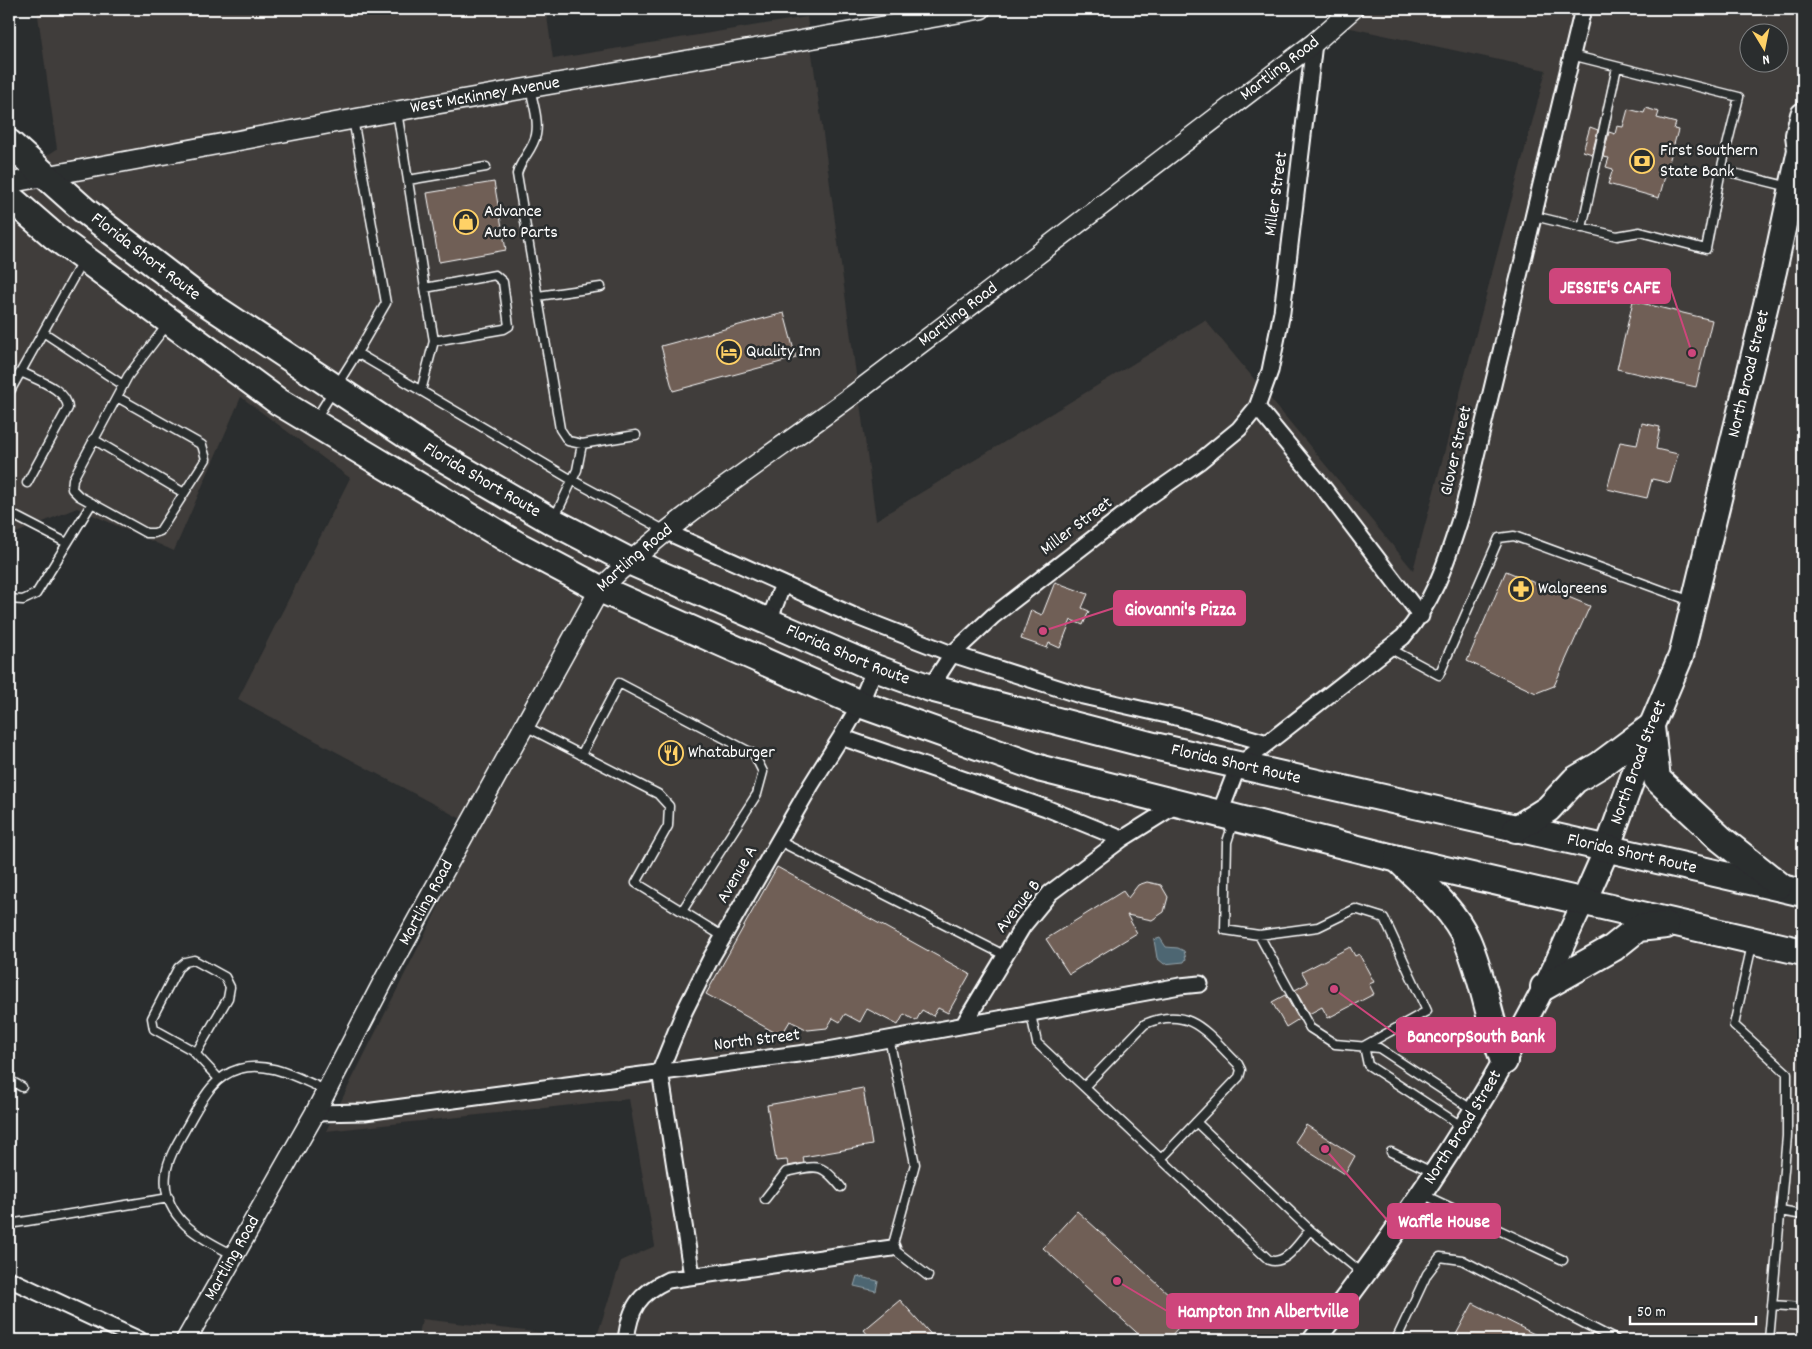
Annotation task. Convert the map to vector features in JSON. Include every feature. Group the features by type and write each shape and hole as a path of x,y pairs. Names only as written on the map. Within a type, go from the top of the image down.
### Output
{"highway":[{"name":"Florida Short Route","path":"9,143 44,176 195,295 428,450 553,521 629,561 875,668 930,688 1154,746 1793,891"},
{"name":"Florida Short Route","path":"11,202 279,402 519,546 600,590 860,704 1042,769 1398,859 1803,952"},
{"path":"1516,829 1548,809 1575,780 1600,765 1651,727"},
{"path":"1651,727 1657,779 1721,838 1793,891"},
{"path":"1398,859 1445,907 1466,939 1482,982 1492,1029 1504,1061"},
{"path":"1544,986 1613,948 1638,928 1677,924"}],"main road":[{"name":"North Broad Street","path":"1314,1340 1364,1274 1434,1173 1504,1061 1544,986 1584,901 1606,848 1651,727 1681,656 1802,149 1798,135 1803,115"}],"street":[{"name":"West McKinney Avenue","path":"11,202 44,176 396,111 981,9"},
{"name":"Martling Road","path":"186,1340 315,1112 385,978 600,590 629,561 720,489 848,398 1314,43 1336,16 1353,9"},
{"name":"Glover Street","path":"1238,766 1403,637 1421,616 1444,568 1462,510 1583,9"},
{"name":"Miller Street","path":"930,688 952,654 1023,592 1134,507 1200,461 1239,429 1257,407 1270,371 1282,312 1314,43"},
{"path":"1257,407 1322,486 1375,559 1421,616"},
{"path":"667,532 852,615 952,654 1083,696 1180,718 1268,744"},
{"path":"769,622 783,584"},
{"name":"Avenue A","path":"660,1071 684,1012 724,937 860,704 875,668"},
{"path":"841,737 1046,808 1122,839"},
{"path":"1227,816 1238,766"},
{"name":"Avenue B","path":"964,1024 1023,926 1050,893 1122,839 1178,804"},
{"name":"North Street","path":"315,1112 366,1112 660,1071 828,1050 964,1024 1200,984"},
{"path":"660,1071 692,1276"},
{"path":"626,1340 630,1316 640,1297 651,1287 668,1280 892,1248"},
{"path":"9,1279 140,1340"}],"lane":[{"path":"1534,216 1617,236 1640,232 1706,250 1721,170 1739,97 1572,55"},
{"path":"1582,228 1617,67"},
{"path":"530,88 536,136 519,165 517,174 560,428 568,441 582,444 636,435"},
{"path":"396,111 434,341 421,391"},
{"path":"314,423 386,304 353,119"},
{"path":"408,180 486,167"},
{"path":"1721,170 1792,187"},
{"path":"9,393 84,258"},
{"path":"425,288 496,275 503,282 510,322 504,329 434,341"},
{"path":"538,296 601,287"},
{"path":"117,397 202,445 206,459 160,530 154,533 146,533 92,504 72,489 73,479 123,385 170,321"},
{"path":"43,332 123,385"},
{"path":"357,353 572,480 667,532"},
{"path":"21,372 62,394 68,401 68,408 28,483"},
{"path":"93,439 184,493"},
{"path":"553,521 576,470 582,444"},
{"path":"9,599 23,600 36,594 92,504"},
{"path":"9,513 67,543"},
{"path":"1389,648 1439,675 1500,538 1514,536 1695,603"},
{"path":"581,755 619,683 754,754 763,772 757,794 682,912"},
{"path":"525,726 658,794 669,806 668,826 636,883 724,937"},
{"path":"1227,816 1225,930 1259,935 1318,927 1355,909 1384,918 1427,1011 1364,1046"},
{"path":"779,841 1006,956"},
{"path":"1259,935 1310,1028 1336,1044 1379,1048 1468,1118"},
{"path":"1753,941 1734,1025 1787,1073 1786,1136 1769,1340"},
{"path":"196,1053 228,998 230,987 225,977 194,960 185,962 178,968 152,1018 154,1029 196,1053 219,1079"},
{"path":"1031,1014 1037,1042 1269,1260 1275,1262 1282,1260 1310,1230"},
{"path":"1084,1087 1145,1024 1154,1020 1179,1017 1193,1022 1238,1064 1241,1070 1239,1077 1161,1159"},
{"path":"889,1038 914,1164 892,1248 928,1276"},
{"path":"1364,1046 1368,1065 1468,1118"},
{"path":"234,1255 204,1241 186,1228 174,1211 169,1198 166,1174 171,1156 205,1094 226,1074 240,1068 262,1066 282,1071 327,1090"},
{"path":"9,1080 22,1087"},
{"path":"1196,1122 1310,1230 1364,1274"},
{"path":"1391,1152 1434,1173"},
{"path":"766,1199 786,1172 814,1166 827,1170 841,1187"},
{"path":"1420,1193 1563,1260"},
{"path":"9,1224 169,1198"},
{"path":"1780,1211 1803,1215"},
{"path":"1396,1340 1427,1274 1440,1258 1462,1260 1616,1340"},
{"path":"1772,1305 1803,1308"}],"shaded area":[{"path":"37,9 546,9 553,59 807,17 876,520 1205,320 1413,570 1546,70 1346,27 1345,9 1803,9 1803,1340 418,1340 422,1319 596,1339 621,1261 655,1246 629,1099 326,1131 478,828 238,699 350,478 241,397 174,551 77,508 9,536 9,180 57,149"}],"water":[{"path":"1160,938 1166,947 1178,948 1184,951 1186,959 1184,962 1164,964 1157,958 1154,940"},
{"path":"857,1276 878,1281 876,1291 854,1286"}],"building":[{"path":"1646,108 1659,112 1657,118 1676,123 1674,129 1678,130 1659,198 1608,184 1613,169 1606,167 1609,158 1603,157 1609,132 1615,134 1617,126 1623,127 1628,109 1644,113"},
{"path":"1590,127 1598,130 1592,154 1583,151"},
{"name":"Advance Auto Parts","path":"494,182 506,250 439,262 427,193"},
{"path":"1633,301 1712,320 1696,387 1617,369"},
{"name":"Quality Inn","path":"784,313 796,358 673,391 661,346"},
{"path":"1642,423 1660,427 1656,449 1678,454 1670,483 1652,479 1647,498 1607,489 1620,442 1637,445"},
{"name":"Walgreens","path":"1506,571 1590,606 1554,686 1536,693 1467,661"},
{"path":"1055,582 1088,594 1082,608 1089,611 1083,625 1071,620 1060,648 1049,643 1047,648 1021,639 1031,610 1042,615"},
{"path":"777,867 970,974 948,1013 938,1008 933,1016 922,1010 916,1021 904,1014 898,1025 867,1009 860,1022 845,1014 840,1022 833,1018 827,1028 808,1030 790,1021 781,1036 706,994"},
{"path":"1147,882 1161,885 1168,897 1164,912 1152,920 1127,915 1137,933 1069,974 1046,939 1123,891 1128,898 1138,885"},
{"path":"1350,947 1355,956 1359,954 1374,982 1369,984 1374,994 1328,1018 1322,1007 1309,1014 1295,990 1308,983 1302,972"},
{"path":"1285,995 1299,1019 1286,1027 1272,1002"},
{"path":"863,1088 872,1145 803,1157 804,1163 788,1166 787,1160 776,1161 767,1105"},
{"path":"1306,1125 1355,1156 1345,1174 1295,1142"},
{"path":"1077,1211 1191,1314 1167,1340 1145,1340 1043,1248"},
{"path":"900,1300 936,1340 872,1340 864,1330"},
{"path":"1473,1303 1546,1340 1453,1340"}],"place":[{"name":"First Southern State Bank","path":"1642,161"},
{"name":"Advance Auto Parts","path":"466,222"},
{"name":"Quality Inn","path":"729,352"},
{"name":"JESSIE'S CAFE","path":"1692,353"},
{"name":"Walgreens","path":"1521,589"},
{"name":"Giovanni's Pizza","path":"1043,631"},
{"name":"Whataburger","path":"671,753"},
{"name":"BancorpSouth Bank","path":"1334,989"},
{"name":"Waffle House","path":"1325,1149"},
{"name":"Hampton Inn Albertville","path":"1117,1281"}]}
